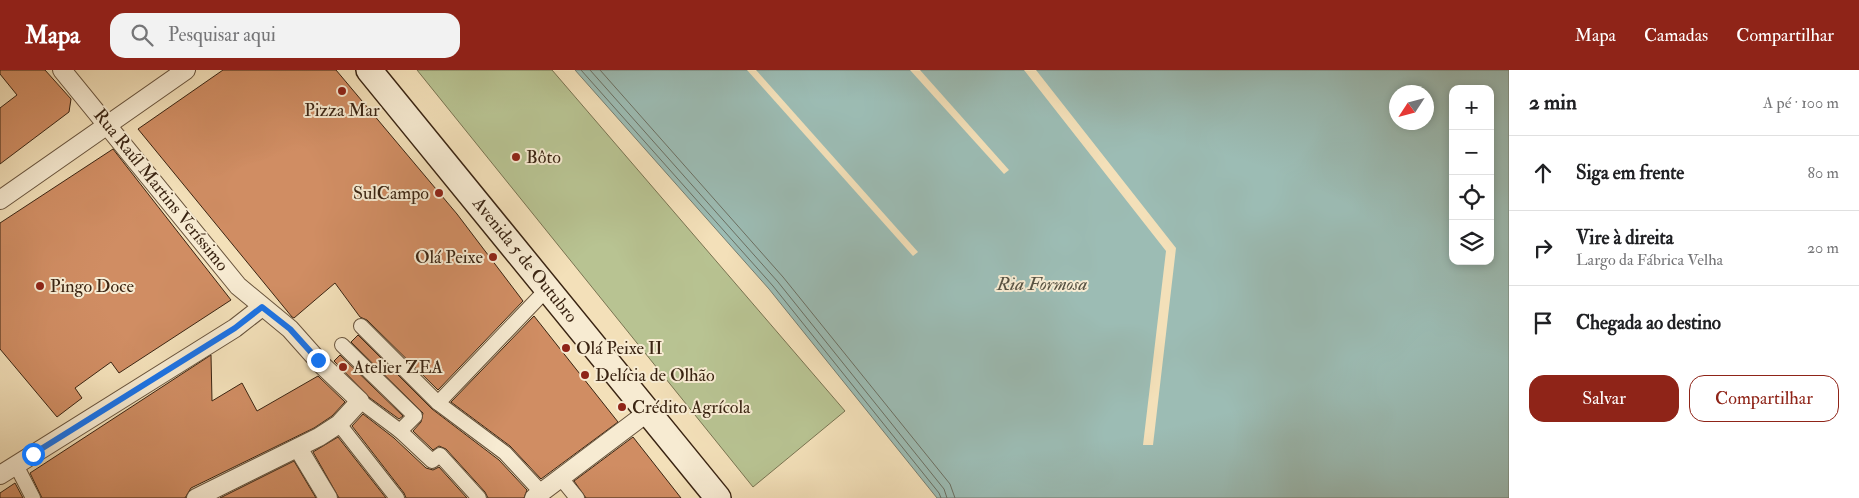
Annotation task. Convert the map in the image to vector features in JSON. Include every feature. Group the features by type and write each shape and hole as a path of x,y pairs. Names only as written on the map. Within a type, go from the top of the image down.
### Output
{"main road":[{"name":"Avenida 5 de Outubro","path":"369,70 718,498"}],"street":[{"name":"Rua Raúl Martins Veríssimo","path":"62,70 108,124 238,286 290,329 322,365 360,401"},
{"path":"0,200 186,70"},
{"path":"438,403 548,288"},
{"path":"0,475 235,328 262,307"},
{"path":"361,326 438,403 505,453 537,495 648,412"},
{"path":"342,345 415,416 400,431"},
{"path":"196,498 298,448 339,424 360,401 400,431 432,461 440,455 479,498"},
{"path":"339,424 397,498"},
{"path":"298,448 328,498"},
{"path":"16,465 33,498"},
{"path":"560,477 577,498"}],"green space":[{"path":"417,70 552,70 845,411 753,487"}],"water":[{"name":"Ria Formosa","path":"575,70 1509,70 1509,498 937,498 769,289"}],"pier":[{"path":"747,70 756,70 918,252 913,256"},
{"path":"910,70 920,70 1009,170 1004,174"},
{"path":"1024,70 1036,70 1176,248 1153,445 1143,445 1166,251"}],"building":[{"path":"0,70 45,70 71,99 69,112 0,164 0,108 17,95 0,74"},
{"path":"223,70 336,70 457,214 523,301 438,390 367,320 360,317 335,283 294,318 292,317 138,129"},
{"path":"113,149 231,300 119,373 111,362 75,388 82,398 57,417 0,349 0,223"},
{"path":"534,316 618,422 541,479 510,446 451,402"},
{"path":"358,335 432,409 499,460 527,490 524,498 488,498 485,492 446,449 439,446 433,450 413,431 421,422 423,413 351,342"},
{"path":"211,355 212,401 242,383 257,411 318,376 345,402 332,416 314,428 191,488 185,498 42,498 30,473"},
{"path":"340,355 403,416 399,419 370,398 334,361"},
{"path":"363,414 394,438 426,468 433,470 439,467 467,498 406,498 352,426"},
{"path":"338,437 386,498 339,498 313,452"},
{"path":"633,437 681,498 586,498 574,481"},
{"path":"294,461 316,498 220,498"},
{"path":"15,483 23,498 0,498 0,493"}],"place":[{"name":"Pizza Mar","path":"342,91"},
{"name":"Bôto","path":"516,157"},
{"name":"SulCampo","path":"439,193"},
{"name":"Olá Peixe","path":"493,257"},
{"name":"Pingo Doce","path":"40,286"},
{"name":"Olá Peixe II","path":"566,348"},
{"name":"Atelier ZEA","path":"343,367"},
{"name":"Delícia de Olhão","path":"585,375"},
{"name":"Crédito Agrícola","path":"622,407"}],"route":[{"path":"33,454 235,328 262,307 290,329 318,360"}]}
